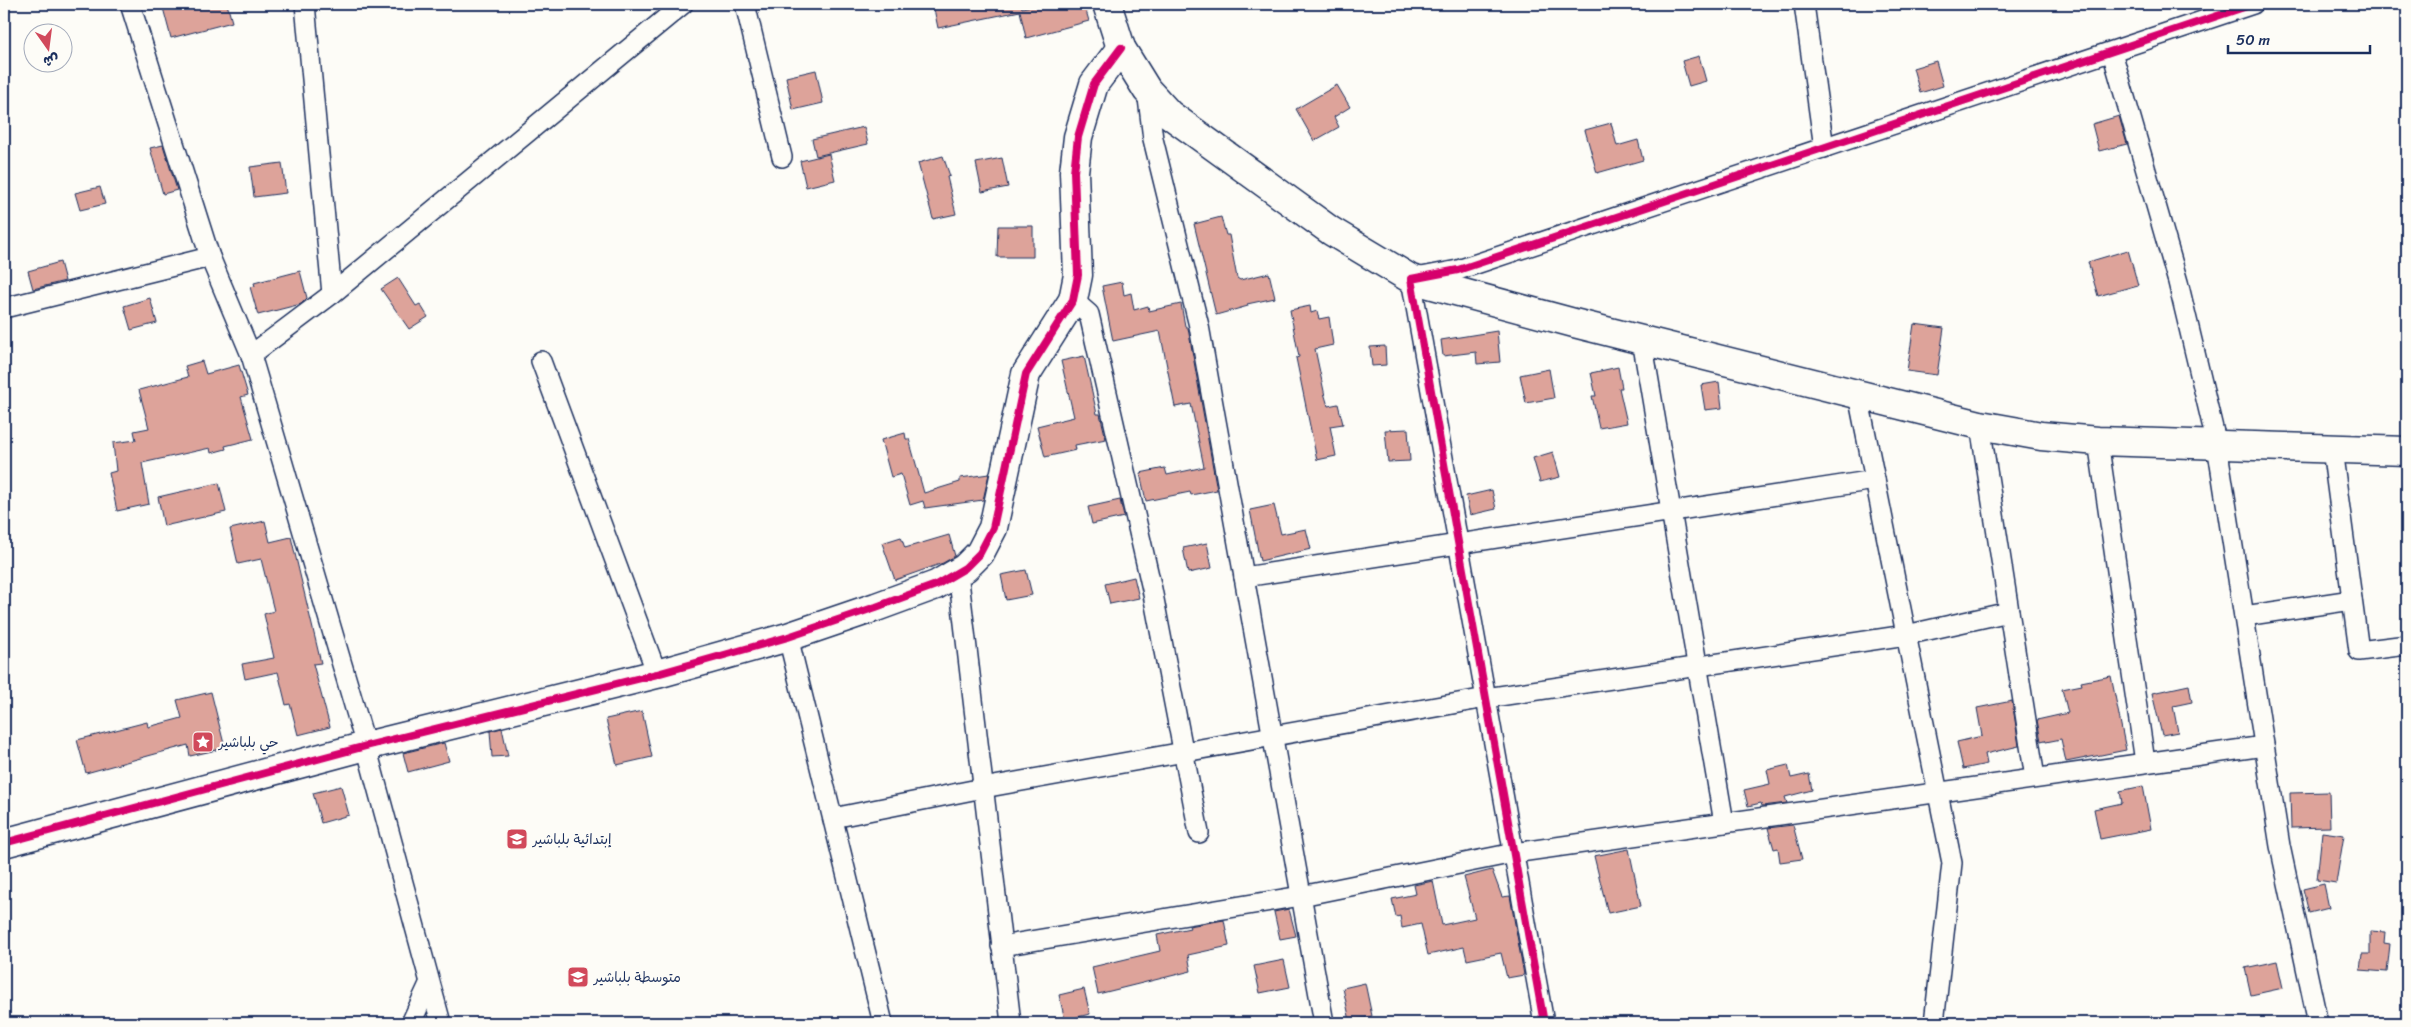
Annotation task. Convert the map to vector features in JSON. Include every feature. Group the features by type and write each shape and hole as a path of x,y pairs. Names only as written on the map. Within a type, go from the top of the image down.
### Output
{"street":[{"path":"130,4 210,257 251,355 366,746 441,1023"},
{"path":"305,4 332,294"},
{"path":"251,355 332,294 683,4"},
{"path":"745,4 782,157"},
{"path":"1107,4 1121,48 1147,90 1169,114 1331,231 1412,279 1980,426 2041,436 2098,441 2407,451"},
{"path":"1804,4 1824,148"},
{"path":"1412,279 1458,270 2253,4"},
{"path":"4,843 366,746 657,674 788,637 936,585 958,572 980,553 993,528 1026,374 1073,300 1078,275 1074,172 1078,137 1094,84 1121,48"},
{"path":"2112,52 2178,282 2217,444 2280,846 2318,1023"},
{"path":"1147,90 1153,139 1199,326 1324,1023"},
{"path":"4,308 210,257"},
{"path":"1412,279 1544,1023"},
{"path":"1073,300 1089,314 1152,589 1199,832"},
{"path":"1642,340 1724,823"},
{"path":"541,361 657,674"},
{"path":"1858,395 1952,863 1934,1023"},
{"path":"1980,426 2035,778"},
{"path":"2098,441 2145,762"},
{"path":"2332,449 2358,652 2407,645"},
{"path":"1244,577 1875,480"},
{"path":"958,572 1011,1023"},
{"path":"2244,616 2352,600"},
{"path":"833,818 983,788 1486,698 1906,634 2009,612"},
{"path":"788,637 883,1023"},
{"path":"1002,946 1301,896 1514,853 2264,746"},
{"path":"411,1023 429,984"}],"building":[{"path":"162,4 227,4 232,22 171,38"},
{"path":"933,4 1021,4 1022,8 1042,4 1084,4 1089,21 1026,38 1020,11 938,28"},
{"path":"1699,56 1706,81 1689,86 1682,61"},
{"path":"1936,61 1943,86 1920,93 1913,68"},
{"path":"816,70 823,103 793,110 786,77"},
{"path":"1337,85 1350,107 1334,117 1339,127 1314,141 1296,109"},
{"path":"2119,116 2127,144 2099,151 2092,124"},
{"path":"1611,123 1617,146 1638,140 1643,160 1597,173 1585,130"},
{"path":"864,127 868,144 816,156 812,139"},
{"path":"163,145 177,190 163,194 150,148"},
{"path":"829,154 835,180 806,187 800,161"},
{"path":"943,156 950,176 947,177 956,214 933,219 918,163"},
{"path":"1002,158 1008,187 982,192 976,163"},
{"path":"282,163 286,193 254,197 250,167"},
{"path":"100,187 105,204 80,210 75,193"},
{"path":"1221,217 1226,235 1229,235 1237,278 1240,280 1269,273 1275,298 1247,304 1248,306 1216,315 1194,224"},
{"path":"998,226 1033,226 1033,257 997,257"},
{"path":"2128,250 2138,285 2098,296 2088,262"},
{"path":"60,262 65,281 33,289 28,271"},
{"path":"300,271 307,298 301,304 258,315 250,287 255,286 254,283"},
{"path":"398,278 416,306 420,304 428,317 409,329 381,289"},
{"path":"1122,282 1124,295 1131,293 1134,310 1148,306 1149,311 1181,304 1185,326 1188,328 1217,490 1191,495 1190,492 1146,501 1140,473 1165,468 1167,475 1204,467 1191,404 1175,407 1160,331 1113,341 1102,286"},
{"path":"150,298 157,323 131,330 124,306"},
{"path":"1310,306 1311,313 1317,311 1319,319 1329,317 1333,345 1315,349 1328,406 1338,404 1343,424 1330,426 1336,456 1317,460 1296,358 1299,357 1290,310"},
{"path":"1914,324 1944,328 1937,375 1907,371"},
{"path":"1497,331 1500,362 1477,364 1476,352 1443,356 1441,340"},
{"path":"1385,346 1386,365 1372,366 1370,347"},
{"path":"1084,356 1097,414 1100,414 1106,439 1075,445 1076,450 1045,457 1037,426 1074,417 1061,361"},
{"path":"202,361 206,374 239,365 248,395 241,397 253,439 225,446 226,449 211,453 210,448 142,463 149,504 117,511 109,473 116,471 113,443 136,440 134,431 149,428 139,390 188,377 185,366"},
{"path":"1618,367 1622,388 1619,388 1627,423 1599,428 1592,396 1596,396 1591,373"},
{"path":"1549,369 1554,398 1526,403 1520,375"},
{"path":"1719,382 1722,408 1705,410 1701,385"},
{"path":"1408,429 1410,461 1388,462 1385,430"},
{"path":"905,433 906,439 909,439 924,493 960,482 960,478 989,474 983,500 925,508 923,501 910,505 901,474 891,477 881,440"},
{"path":"1553,452 1560,477 1540,482 1533,458"},
{"path":"219,483 226,512 164,526 158,497"},
{"path":"1492,490 1496,509 1470,515 1466,496"},
{"path":"1120,500 1124,517 1092,524 1088,507"},
{"path":"1274,505 1281,534 1306,529 1311,549 1260,561 1250,510"},
{"path":"265,521 270,542 291,537 321,663 313,664 330,727 298,735 290,704 286,705 278,672 245,679 242,664 274,658 264,614 274,611 261,559 238,564 230,529"},
{"path":"949,535 955,556 943,563 895,580 882,543 901,537 905,548"},
{"path":"1207,543 1212,568 1188,573 1183,548"},
{"path":"1026,570 1032,595 1006,600 1001,575"},
{"path":"1134,577 1139,598 1110,604 1105,584"},
{"path":"2111,676 2126,750 2066,762 2061,739 2041,741 2037,720 2068,713 2062,689 2082,685 2081,682"},
{"path":"2189,685 2192,702 2173,706 2178,732 2162,735 2152,693"},
{"path":"211,692 225,748 190,756 188,745 86,773 77,740 147,722 148,727 182,718 177,700"},
{"path":"2012,701 2019,746 1985,754 1987,764 1963,769 1957,742 1982,736 1977,708"},
{"path":"642,711 652,757 617,765 606,719"},
{"path":"502,728 508,756 492,757 490,731"},
{"path":"444,743 449,761 408,772 403,753"},
{"path":"1788,765 1791,778 1809,774 1812,790 1785,797 1787,803 1762,806 1761,803 1748,806 1744,790 1770,784 1767,770"},
{"path":"341,786 349,815 321,823 313,793"},
{"path":"2143,786 2151,829 2100,839 2094,809 2122,803 2120,791"},
{"path":"2329,792 2330,827 2291,828 2290,793"},
{"path":"1793,825 1802,859 1780,862 1778,848 1774,849 1768,828"},
{"path":"2322,832 2344,835 2336,883 2317,880"},
{"path":"1629,849 1641,906 1608,913 1594,856"},
{"path":"1492,870 1502,897 1510,896 1524,975 1507,978 1501,953 1467,960 1464,947 1428,955 1421,924 1402,928 1400,916 1396,917 1392,899 1416,894 1414,885 1433,881 1442,925 1475,918 1464,877"},
{"path":"2324,884 2329,908 2309,913 2303,889"},
{"path":"1289,909 1296,936 1280,939 1274,912"},
{"path":"1224,920 1229,946 1188,955 1191,971 1098,994 1092,967 1160,951 1157,935 1190,928 1189,926"},
{"path":"2370,931 2385,932 2384,943 2390,944 2387,972 2360,970 2362,954 2370,954"},
{"path":"1284,960 1290,987 1260,993 1254,966"},
{"path":"2277,961 2283,988 2251,995 2245,968"},
{"path":"1365,983 1372,1016 1350,1021 1343,988"},
{"path":"1084,989 1090,1014 1065,1020 1059,995"}],"cycle path":[{"path":"1544,1023 1411,279 1458,270 2253,4"},
{"path":"4,843 366,746 657,674 788,637 936,585 965,568 980,553 993,528 1026,374 1073,300 1078,275 1074,172 1078,137 1094,84 1121,48"}],"place":[{"name":"حي بلباشير","path":"203,742"},
{"name":"إبتدائية بلباشير","path":"517,839"},
{"name":"متوسطة بلباشير","path":"578,977"}]}
